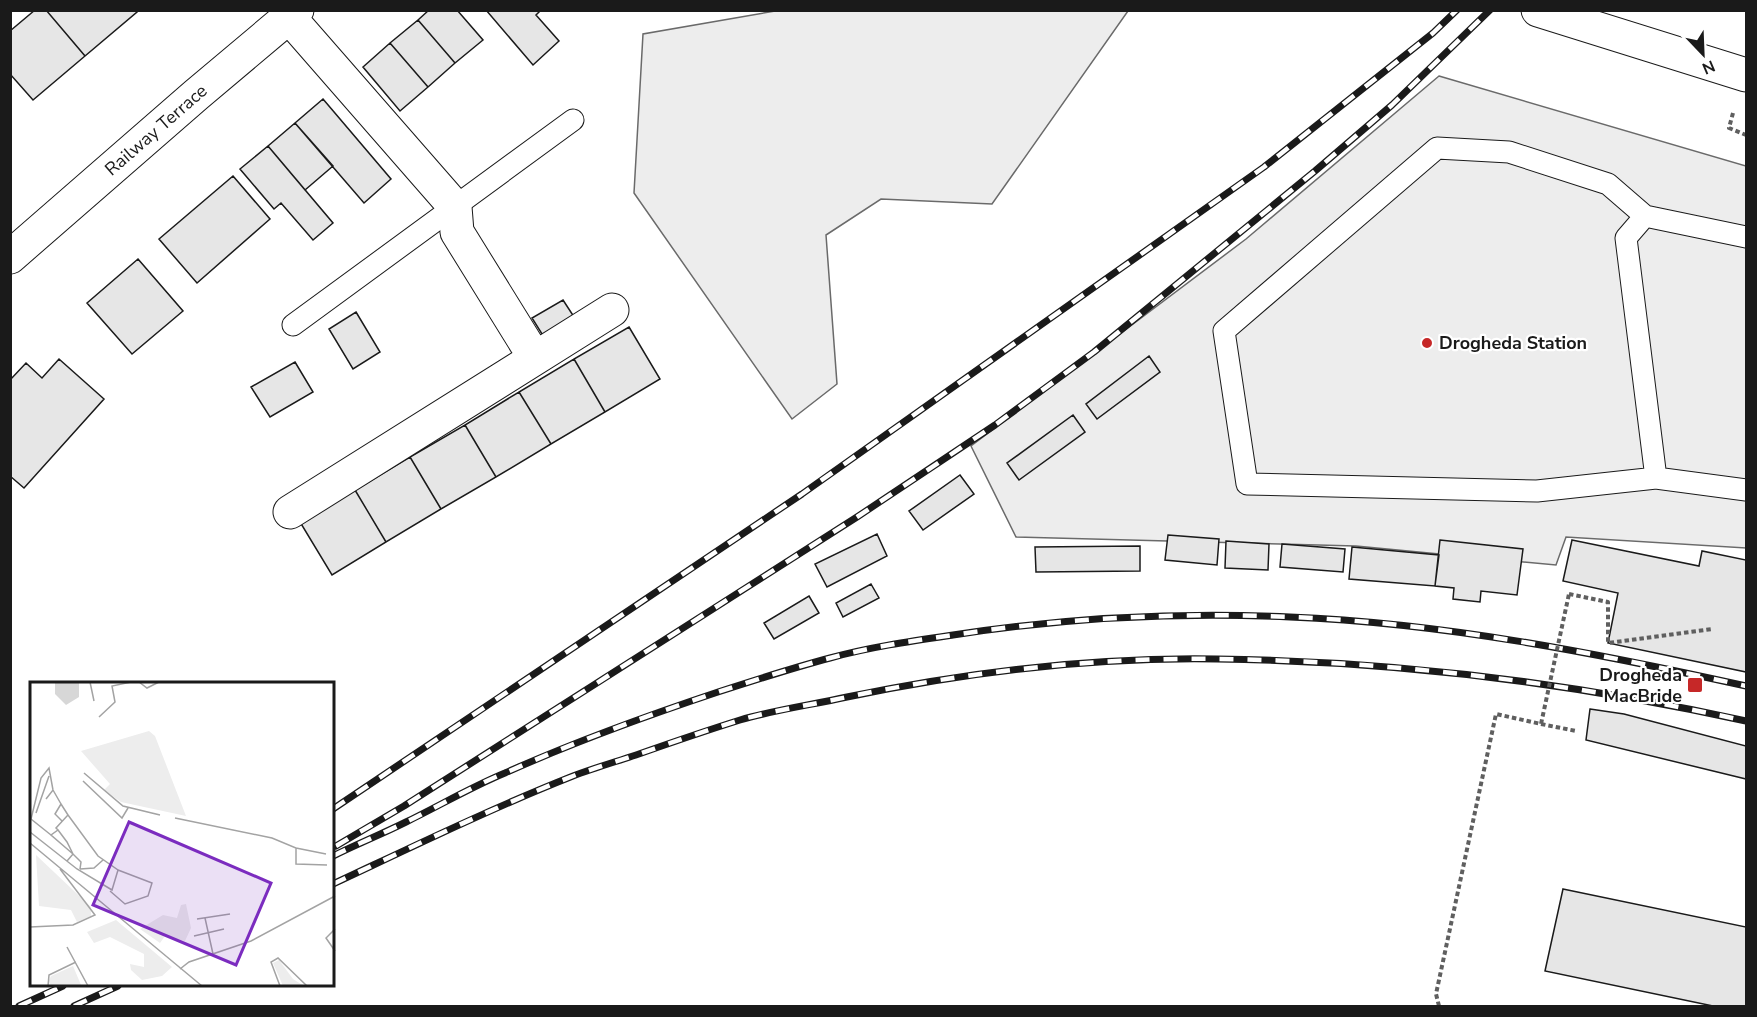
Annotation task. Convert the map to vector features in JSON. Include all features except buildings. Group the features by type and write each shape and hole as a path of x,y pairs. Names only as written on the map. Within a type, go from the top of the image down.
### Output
{"street":[{"path":"1538,10 1746,75"},
{"path":"293,14 455,207 457,232 535,358"},
{"name":"Railway Terrace","path":"14,254 196,95 293,14"},
{"path":"290,512 612,310"}],"lane":[{"path":"293,325 573,120"},
{"path":"1746,237 1646,216 1608,184 1509,152 1437,148 1224,331 1247,484 1537,491 1656,478 1746,490"},
{"path":"1646,216 1626,238 1656,478"}],"path":[{"path":"1541,724 1569,594 1608,602 1608,643 1712,629"},
{"path":"1439,1006 1436,994 1496,714 1576,730"}],"shaded area":[{"path":"781,10 1128,11 992,204 881,199 826,235 837,384 792,419 634,193 643,34"},
{"name":"Drogheda Station","path":"1439,76 1746,166 1746,548 1566,537 1556,565 1356,546 1016,537 971,446 1246,239"}],"railway":[{"path":"334,808 802,494 1264,167 1433,33 1457,10"},
{"path":"336,846 404,806 857,517 995,425 1094,352 1315,171 1392,105 1490,10"},
{"path":"334,856 480,784 610,730 691,701 845,654 876,647 995,629 1163,616 1205,615 1348,620 1520,641 1746,686"},
{"path":"334,884 543,788 740,720 892,688 985,673 1078,664 1171,659 1350,664 1417,669 1550,685 1746,721"},
{"path":"19,1006 61,987"},
{"path":"74,1006 116,987"}],"place":[{"name":"Drogheda Station","path":"1427,343"},
{"name":"Drogheda MacBride","path":"1695,685"}]}
